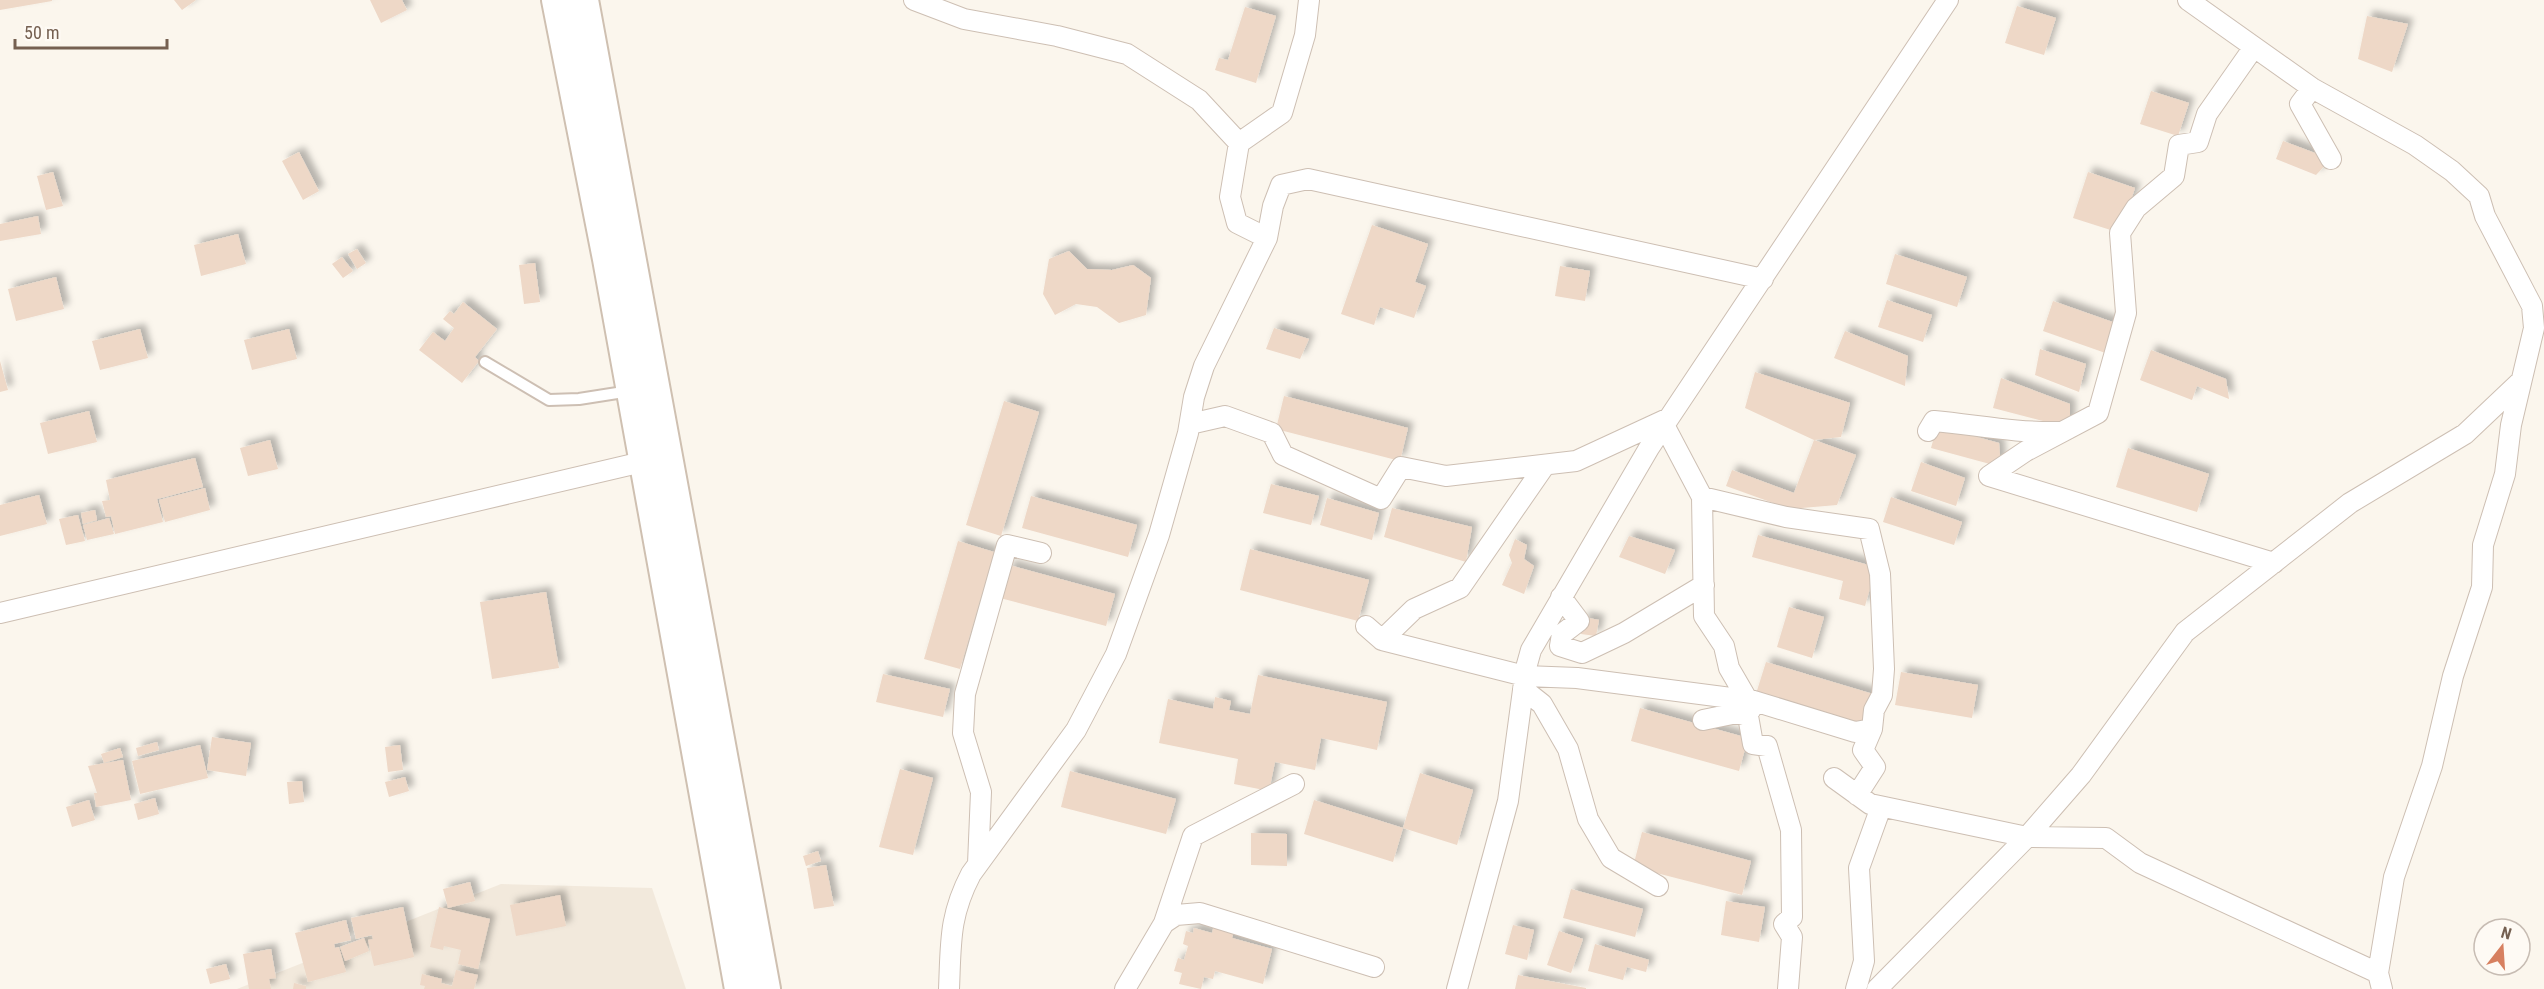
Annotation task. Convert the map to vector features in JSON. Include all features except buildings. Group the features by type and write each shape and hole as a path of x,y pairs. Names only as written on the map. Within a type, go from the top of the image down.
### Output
{"main road":[{"path":"556,0 631,391 656,459 766,989"},
{"path":"584,0 739,989"}],"street":[{"path":"914,0 964,19 1057,36 1127,54 1199,100 1239,143"},
{"path":"1267,238 1237,223 1230,197 1239,143 1282,113 1305,35 1309,0"},
{"path":"1457,989 1508,801 1524,683 1531,650 1666,422 1948,0"},
{"path":"1834,778 1870,804 1881,807 2027,837 2106,838 2140,863 2380,981 2383,932 2394,877 2432,766 2453,676 2478,606 2482,587 2483,545 2505,474 2511,424 2534,328 2532,306 2485,216 2479,196 2452,171 2415,145 2312,88 2188,0"},
{"path":"2254,47 2207,114 2198,142 2179,145 2174,176 2136,208 2120,233 2126,313 2098,413 2026,451 1989,476 2274,563"},
{"path":"2312,88 2300,104 2331,159"},
{"path":"949,989 952,921 957,900 978,864 1076,730 1116,654 1159,535 1204,366 1267,238 1273,206 1281,185 1308,179 1763,279"},
{"path":"1877,989 2027,837 2081,775 2185,632 2350,503 2465,434 2521,381"},
{"path":"1190,424 1225,416 1272,433 1283,455 1381,500 1401,467 1446,476 1576,461 1666,422"},
{"path":"1928,431 1934,421 1980,425 2018,433 2062,432"},
{"path":"1666,422 1702,497 1704,616 1724,646 1729,668 1750,705 1753,744 1767,746 1791,830 1792,917 1784,924 1792,936 1788,989"},
{"path":"0,613 656,459"},
{"path":"1382,640 1414,609 1460,588 1545,465"},
{"path":"1702,497 1786,517 1869,529 1880,574 1884,669 1882,695 1874,710 1872,729 1863,750 1875,767 1857,795"},
{"path":"978,864 981,792 963,732 965,694 1007,545 1041,553"},
{"path":"1561,597 1579,621 1562,634 1560,646 1582,653 1624,633 1704,585"},
{"path":"1366,626 1382,640 1524,683 1577,678 1750,705 1855,732 1872,729"},
{"path":"1524,683 1542,704 1568,748 1588,819 1611,858 1658,886"},
{"path":"1703,720 1737,713 1750,705"},
{"path":"1125,989 1164,923 1193,836 1294,784"},
{"path":"1856,989 1863,961 1859,868 1881,807"},
{"path":"1164,923 1176,915 1200,913 1374,967"}],"lane":[{"path":"485,362 549,400 579,399 631,391"}],"shaded area":[{"path":"501,884 652,888 686,989 237,989"}]}
